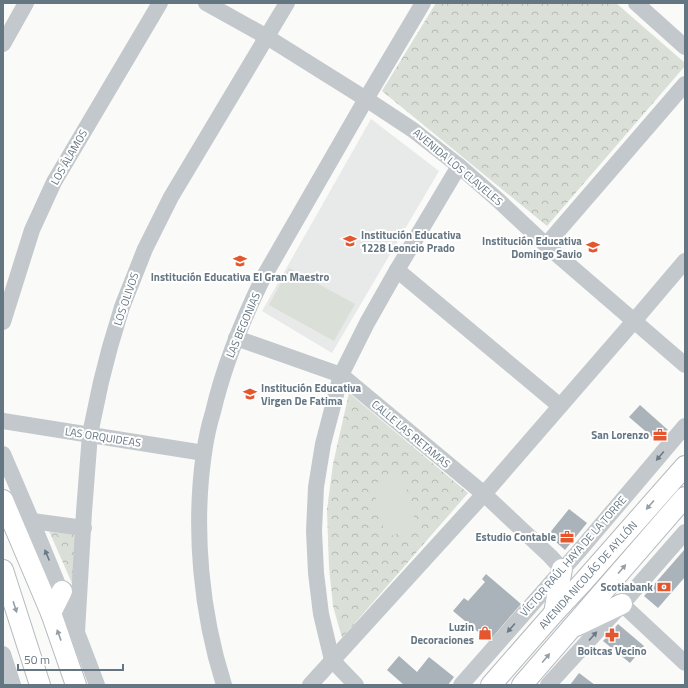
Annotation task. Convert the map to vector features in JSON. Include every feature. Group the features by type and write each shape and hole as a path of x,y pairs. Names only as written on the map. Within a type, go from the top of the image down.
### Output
{"main road":[{"name":"AVENIDA NICOLÁS DE AYLLÓN","path":"491,685 685,466"},
{"name":"AVENIDA NICOLÁS DE AYLLÓN","path":"522,685 685,497"},
{"path":"3,500 51,614 76,685"},
{"path":"554,613 562,569"},
{"path":"3,570 40,685"},
{"path":"51,614 62,592"},
{"path":"569,630 622,604"}],"street":[{"path":"3,44 26,3"},
{"name":"LOS ÁLAMOS","path":"3,322 32,230 54,182 160,3"},
{"name":"AVENIDA LOS CLAVELES","path":"206,3 267,37 413,130 459,166 546,245 685,365"},
{"name":"LOS OLIVOS","path":"77,632 90,434 101,382 122,307 145,248 171,197 287,3"},
{"name":"LAS BEGONIAS","path":"224,685 207,616 200,551 201,485 204,453 217,395 236,338 248,308 263,278 423,3"},
{"path":"636,3 685,47"},
{"path":"546,245 685,84"},
{"path":"356,685 332,660 321,614 316,574 314,531 316,487 323,444 341,376 367,323 459,166"},
{"path":"310,685 484,494 685,261"},
{"path":"397,270 560,406"},
{"name":"CALLE LAS RETAMAS","path":"236,338 341,376 484,494 562,569"},
{"name":"LAS ORQUIDEAS","path":"3,421 204,453"},
{"name":"VÍCTOR RAÚL HAYA DE LA TORRE","path":"461,685 579,551 685,426"},
{"path":"3,454 62,592 97,685"},
{"path":"32,521 84,528"},
{"path":"548,685 685,532"},
{"path":"622,604 685,663"},
{"path":"3,654 14,685"}],"shaded area":[{"name":"Institución Educativa 1228 Leoncio Prado","path":"371,119 439,171 332,353 262,311"}],"green space":[{"path":"436,3 616,3 685,63 685,66 547,226 382,91"},
{"path":"289,268 355,304 334,341 269,305"},
{"path":"349,393 468,493 342,638 333,606 329,567 327,510 333,464"},
{"path":"403,475 417,529 386,537 372,484"},
{"path":"49,531 78,534 75,590"}],"building":[{"path":"640,405 668,430 658,442 629,417"},
{"path":"569,509 587,523 565,550 548,535"},
{"name":"Scotiabank","path":"685,549 685,577 658,608 644,596"},
{"path":"486,574 521,604 489,641 453,611 464,598 468,601 485,582 482,579"},
{"path":"618,624 644,646 630,663 603,641"},
{"path":"399,656 417,672 429,657 454,677 448,685 404,685 387,670"},
{"path":"579,673 595,685 570,685"}],"place":[{"name":"Institución Educativa 1228 Leoncio Prado","path":"350,241"},
{"name":"Institución Educativa Domingo Savio","path":"593,247"},
{"name":"Institución Educativa El Gran Maestro","path":"240,261"},
{"name":"Institución Educativa Virgen De Fatima","path":"250,394"},
{"name":"San Lorenzo","path":"660,435"},
{"name":"Estudio Contable","path":"567,537"},
{"name":"Scotiabank","path":"664,587"},
{"name":"Luzin Decoraciones","path":"485,633"},
{"name":"Boitcas Vecino","path":"612,635"}]}
